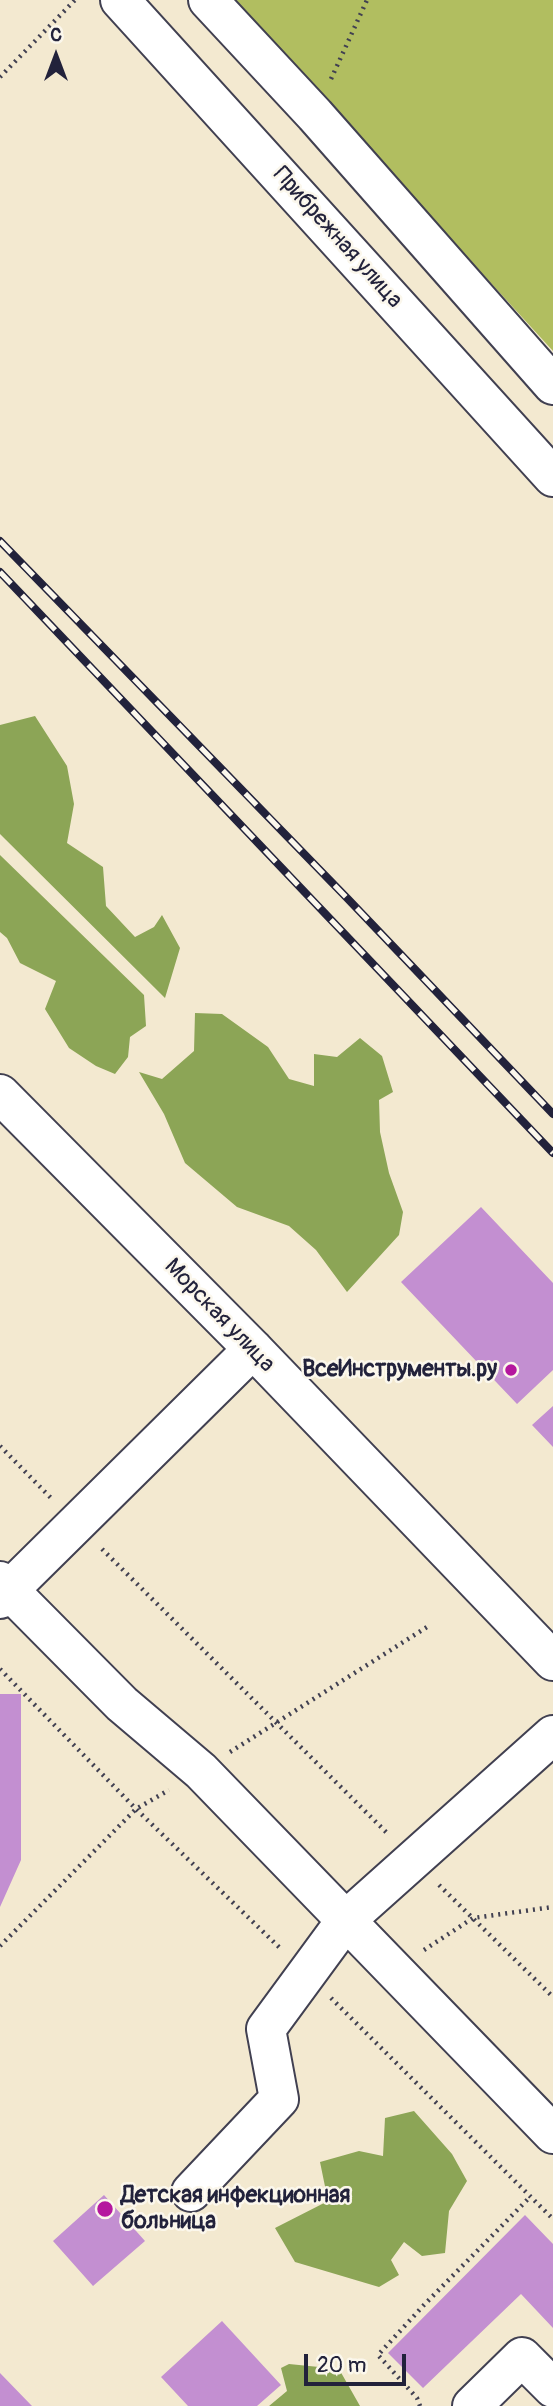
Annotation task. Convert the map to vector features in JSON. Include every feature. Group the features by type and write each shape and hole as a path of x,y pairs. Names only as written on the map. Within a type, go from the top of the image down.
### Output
{"main road":[{"name":"Прибрежная улица","path":"120,0 553,477"},
{"path":"208,0 315,115 553,385"},
{"name":"Морская улица","path":"0,1094 253,1349 553,1661"},
{"path":"253,1349 3,1590 122,1704 201,1771 553,2134"},
{"path":"191,2192 279,2099 265,2029 346,1920 553,1735"},
{"path":"472,2406 522,2357 553,2388"}],"path":[{"path":"0,76 75,0"},
{"path":"315,115 367,0"},
{"path":"0,1446 553,1997"},
{"path":"0,1669 136,1809 553,2219"},
{"path":"395,1970 473,1918 553,1907"},
{"path":"423,2406 378,2355 423,2305 530,2197"}],"green space":[{"path":"232,0 553,0 553,351"},
{"path":"35,716 67,766 74,804 67,843 103,867 106,906 135,937 154,927 162,915 180,948 165,998 0,834 0,725"},
{"path":"0,855 144,995 146,1026 130,1037 128,1057 115,1074 96,1066 69,1048 45,1009 56,981 20,963 7,938 0,932"},
{"path":"195,1013 222,1014 268,1047 289,1079 314,1086 314,1054 337,1057 360,1038 382,1056 393,1092 379,1100 380,1132 389,1173 403,1212 399,1235 347,1292 316,1250 289,1226 237,1207 185,1163 164,1114 139,1072 162,1079 194,1051"},
{"path":"414,2111 452,2154 467,2181 449,2211 445,2253 422,2256 404,2242 391,2260 399,2275 379,2287 295,2262 275,2228 328,2201 320,2162 359,2151 383,2156 385,2118"},
{"path":"289,2364 339,2369 360,2406 269,2406 287,2391 281,2368"}],"building":[{"path":"481,1207 553,1283 553,1370 517,1404 401,1282"},
{"path":"553,1406 553,1447 532,1425"},
{"path":"0,1694 21,1694 21,1860 0,1907"},
{"path":"104,2195 145,2241 93,2286 53,2241"},
{"path":"525,2215 553,2244 553,2328 521,2294 423,2388 388,2353"},
{"path":"222,2321 281,2385 257,2406 188,2406 161,2377"},
{"path":"0,2373 32,2406 0,2406"}],"railway":[{"path":"0,541 553,1114"},
{"path":"0,572 553,1153"}],"place":[{"name":"ВсеИнструменты.ру","path":"511,1370"},
{"name":"Детская инфекционная больница","path":"105,2209"}]}
